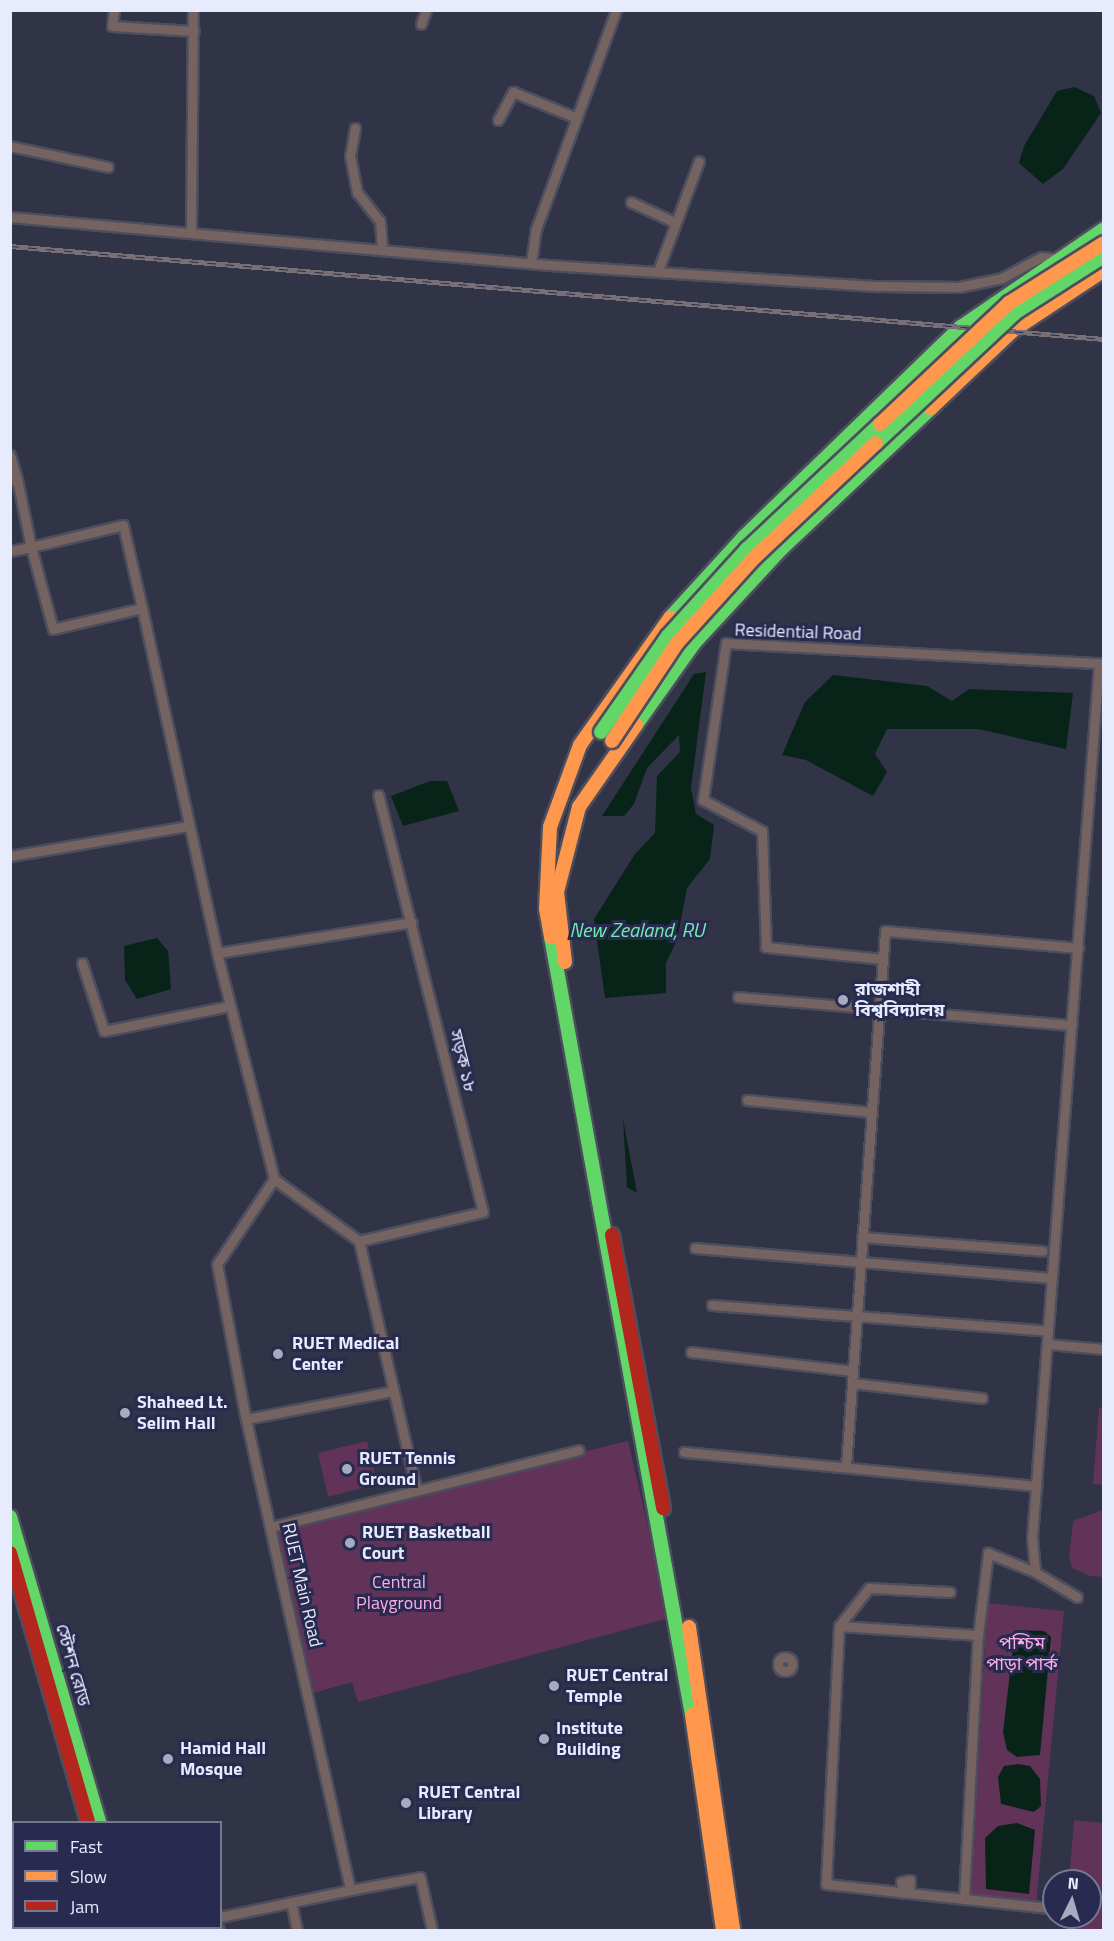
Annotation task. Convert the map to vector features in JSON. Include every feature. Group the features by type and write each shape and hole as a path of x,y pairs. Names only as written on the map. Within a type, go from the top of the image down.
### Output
{"main road":[{"path":"723,1930 676,1604 644,1467 546,909 548,837 564,779 580,746 659,630 744,537 904,378 961,327 1056,258 1104,229"},
{"path":"564,779 601,732 668,636 747,549 1009,303 1104,243"},
{"path":"733,1930 685,1602 659,1490 562,944 557,892 579,807 612,741 677,644 755,557 1016,312 1104,256"},
{"path":"579,807 694,643 782,548 1012,332 1103,270"},
{"name":"স্টেশন রোড","path":"10,1517 99,1821"},
{"name":"স্টেশন রোড","path":"10,1553 88,1821"}],"street":[{"path":"114,10 112,26 194,31"},
{"path":"191,231 193,10"},
{"path":"421,24 426,10"},
{"path":"531,263 536,229 616,10"},
{"path":"498,120 513,92 577,118"},
{"path":"355,128 350,156 357,192 380,221 382,249"},
{"path":"10,146 108,167"},
{"path":"659,268 674,222 699,161"},
{"path":"631,202 674,222"},
{"path":"10,217 191,231 531,263 659,268 878,286 958,286 1002,278 1041,257 1056,258 1103,270"},
{"path":"10,455 14,480 53,629 142,608"},
{"path":"10,551 123,525 217,953 274,1179 359,1241 416,1486"},
{"name":"Residential Road","path":"883,959 766,947 762,831 703,800 726,643 1099,663 1078,948"},
{"name":"সড়ক ১৮","path":"359,1241 483,1212 412,922 378,795"},
{"path":"10,856 188,826"},
{"path":"217,953 412,922"},
{"path":"846,1466 885,931 1078,948 1036,1486 1035,1572"},
{"path":"81,963 104,1031 230,1006"},
{"path":"738,997 1072,1025"},
{"path":"747,1100 871,1112"},
{"name":"RUET Main Road","path":"274,1179 217,1264 246,1419 350,1890"},
{"path":"862,1237 1042,1251"},
{"path":"695,1248 1052,1278"},
{"path":"712,1305 1048,1331"},
{"path":"1047,1344 1104,1349"},
{"path":"691,1353 852,1371"},
{"path":"852,1383 982,1398"},
{"path":"246,1419 393,1391"},
{"path":"271,1527 416,1486 579,1450"},
{"path":"684,1452 1036,1486"},
{"path":"964,1899 978,1635 988,1553 1035,1572 1077,1597"},
{"path":"950,1592 869,1588 839,1626 826,1884 1042,1907"},
{"path":"839,1626 978,1635"},
{"path":"222,1917 420,1877 432,1930"},
{"path":"291,1902 297,1930"}],"green space":[{"path":"1099,1407 1103,1408 1103,1485 1093,1484"},
{"name":"RUET Tennis Ground","path":"367,1441 377,1484 328,1497 318,1453"},
{"name":"Central Playground","path":"628,1441 669,1618 358,1702 352,1682 310,1694 271,1527"},
{"path":"1103,1510 1103,1577 1090,1576 1072,1568 1069,1558 1073,1521"},
{"name":"পশ্চিম পাড়া পার্ক","path":"987,1603 1064,1611 1036,1905 971,1898"},
{"path":"1074,1820 1103,1823 1103,1930 1065,1930 1102,1929 1102,1869 1070,1869"}],"water":[{"path":"1074,87 1094,96 1101,113 1063,169 1043,184 1019,163 1024,146 1057,91"},
{"name":"New Zealand, RU","path":"706,672 691,788 696,814 714,825 710,859 687,888 677,940 666,963 666,993 605,998 594,919 635,854 655,833 657,776 680,752 679,735 647,768 634,804 624,816 602,816 694,674"},
{"path":"833,675 927,686 952,701 969,689 1073,693 1066,749 978,729 887,729 875,754 887,772 873,796 806,760 782,755 805,702"},
{"path":"430,781 447,781 459,811 403,826 391,796"},
{"path":"157,938 168,951 171,989 137,999 125,980 124,946"},
{"path":"623,1119 637,1193 627,1187"},
{"path":"1015,1630 1044,1631 1051,1637 1040,1755 1017,1757 1007,1750 1003,1732"},
{"path":"1018,1764 1030,1766 1040,1779 1041,1806 1034,1812 1001,1804 998,1777 1004,1766"},
{"path":"1017,1823 1035,1830 1029,1894 986,1889 985,1838 998,1826"}],"railway":[{"path":"10,246 1104,339"}],"traffic: fast":[{"path":"670,618 744,537 961,327 1104,229"},
{"path":"876,443 1016,312 1104,256"},
{"path":"636,725 694,643 782,548 931,408"},
{"path":"601,732 668,636 747,549 880,424"},
{"path":"551,937 692,1715"},
{"path":"10,1517 99,1821"}],"traffic: slow":[{"path":"880,424 1009,303 1104,243"},
{"path":"931,408 1012,331 1104,270"},
{"path":"612,741 677,643 755,557 876,443"},
{"path":"551,937 546,909 550,827 580,745 670,618"},
{"path":"565,962 557,892 579,807 636,725"},
{"path":"689,1627 733,1930"},
{"path":"692,1715 723,1930"}],"traffic: jam":[{"path":"612,1235 663,1508"},
{"path":"10,1553 88,1821"}],"place":[{"name":"রাজশাহী বিশ্ববিদ্যালয়","path":"843,1000"},
{"name":"RUET Medical Center","path":"278,1354"},
{"name":"Shaheed Lt. Selim Hall","path":"125,1413"},
{"name":"RUET Tennis Ground","path":"347,1469"},
{"name":"RUET Basketball Court","path":"350,1543"},
{"name":"RUET Central Temple","path":"554,1686"},
{"name":"Institute Building","path":"544,1739"},
{"name":"Hamid Hall Mosque","path":"168,1759"},
{"name":"RUET Central Library","path":"406,1803"}]}
